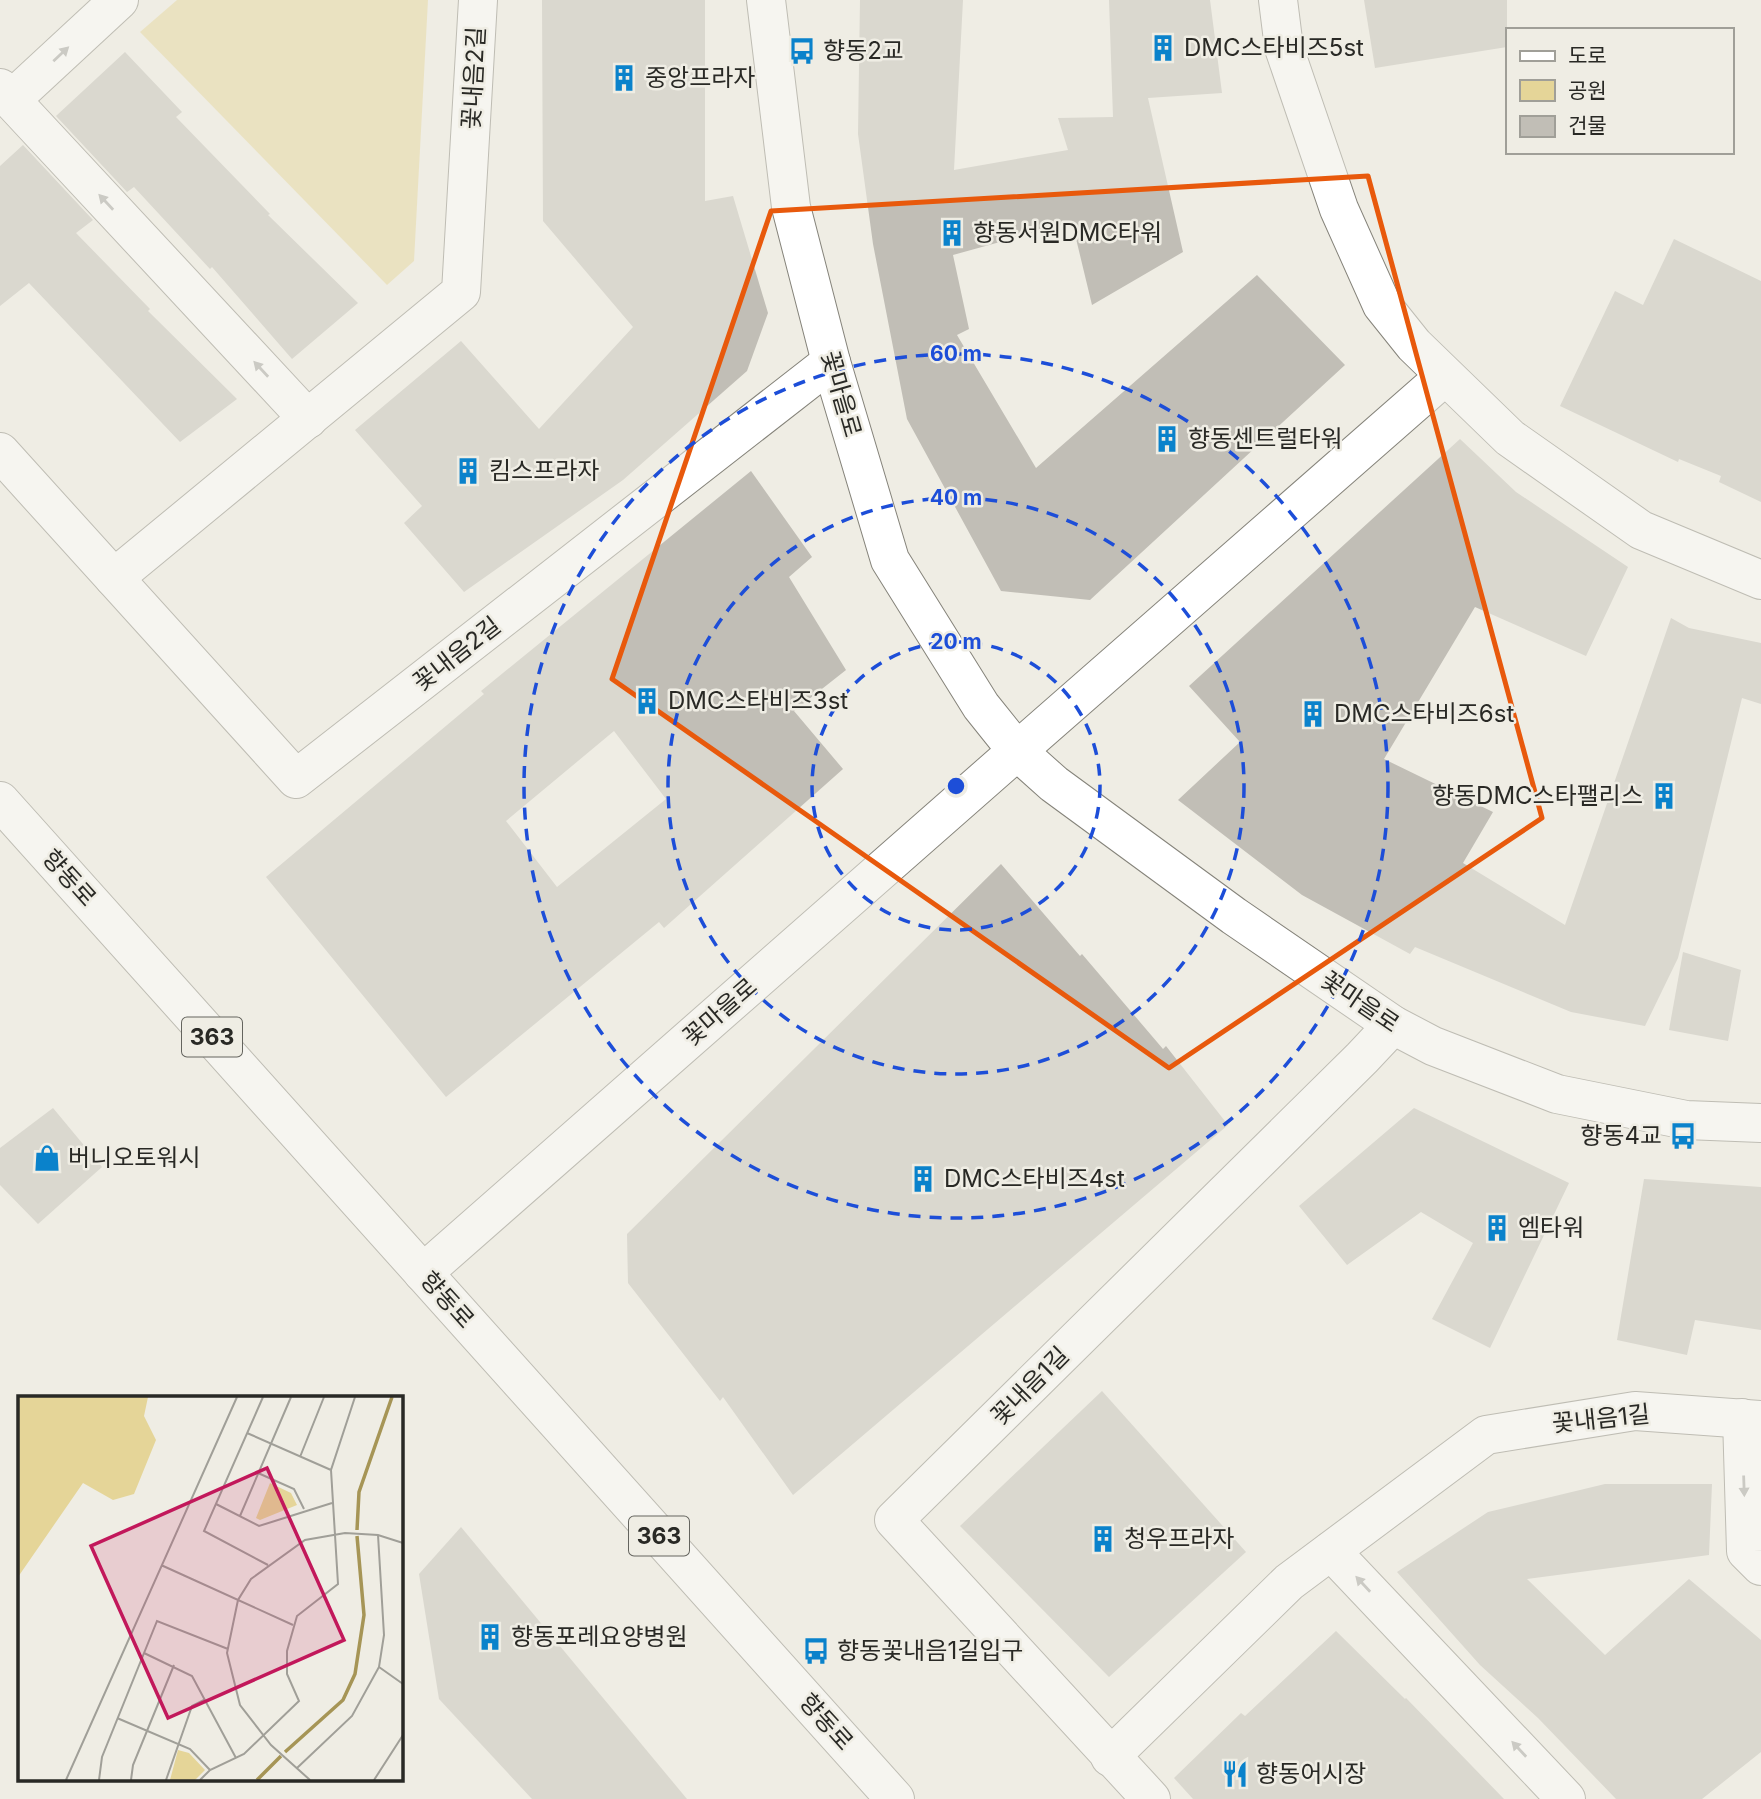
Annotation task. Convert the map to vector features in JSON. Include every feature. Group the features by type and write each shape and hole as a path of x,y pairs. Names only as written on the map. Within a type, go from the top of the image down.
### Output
{"street":[{"path":"119,0 6,94 307,419"},
{"name":"꽃내음2길","path":"114,578 461,292 478,0"},
{"name":"꽃마을로","path":"766,0 791,207 831,362 890,560 981,706 1017,751 1054,784 1234,916 1393,1025 1433,1046 1557,1094 1686,1120 1761,1123"},
{"path":"1278,0 1284,48 1339,209 1382,305 1414,345 1444,377 1510,438 1641,530 1761,580"},
{"name":"꽃내음2길","path":"0,452 296,779 831,362"},
{"name":"꽃마을로","path":"423,1273 1444,377"},
{"name":"향동로","path":"0,801 895,1799"},
{"name":"꽃내음1길","path":"1151,1799 894,1520 1393,1025"},
{"name":"꽃내음1길","path":"1111,1757 1289,1582 1486,1435 1635,1411 1751,1419 1746,1551 1761,1566"},
{"path":"1331,1551 1566,1799"}],"highlighted area":[{"path":"1368,176 1542,818 1169,1068 612,679 771,211"}],"green space":[{"path":"177,0 428,0 414,261 387,285 140,32"}],"building":[{"path":"542,0 705,0 705,201 733,196 768,313 747,371 623,480 464,592 404,523 422,506 355,430 461,341 539,429 633,327 543,221"},
{"path":"860,0 963,0 954,170 1068,150 1058,118 1113,117 1109,0 1210,0 1222,93 1148,98 1183,252 1092,305 1072,222 953,255 969,329 957,335 1036,468 1257,275 1345,365 1090,600 1001,591 907,419 873,244 858,134"},
{"path":"1364,0 1507,0 1506,47 1375,68"},
{"path":"125,52 182,112 176,117 270,214 268,215 358,303 292,359 212,267 210,269 134,187 127,192 56,116"},
{"path":"23,145 93,220 76,233 150,309 148,311 237,399 180,442 29,283 0,306 0,166"},
{"path":"1674,239 1761,281 1761,502 1719,482 1721,476 1679,459 1678,462 1560,406 1615,291 1643,305"},
{"name":"DMC스타비즈6st","path":"1460,439 1516,492 1628,567 1586,656 1475,607 1384,759 1493,812 1463,863 1565,925 1671,618 1689,628 1761,643 1761,704 1742,698 1678,958 1645,1026 1571,1012 1415,947 1410,954 1302,895 1178,800 1240,742 1189,686"},
{"path":"751,471 812,557 789,577 846,670 794,711 843,769 664,928 659,922 446,1097 266,877 484,694 481,691","holes":["614,731 666,799 557,887 506,821"]},
{"name":"DMC스타비즈4st","path":"1001,864 1163,1049 1166,1046 1228,1125 793,1495 723,1397 720,1401 628,1283 627,1234"},
{"path":"1683,952 1741,970 1728,1041 1669,1030"},
{"name":"버니오토워시","path":"53,1108 102,1167 38,1224 0,1185 0,1148"},
{"name":"엠타워","path":"1414,1108 1569,1183 1490,1348 1432,1319 1473,1243 1421,1212 1347,1265 1299,1206"},
{"path":"1644,1179 1761,1187 1761,1330 1695,1320 1687,1355 1617,1340"},
{"name":"청우프라자","path":"1102,1391 1246,1552 1109,1677 960,1526"},
{"path":"1605,1484 1712,1484 1709,1555 1527,1579 1605,1655 1689,1579 1761,1640 1761,1752 1702,1799 1616,1799 1538,1718 1480,1665 1397,1572 1488,1512"},
{"name":"향동포레요양병원","path":"461,1527 687,1799 532,1799 439,1699 419,1574"},
{"path":"1336,1631 1406,1698 1504,1799 1193,1799 1174,1778 1241,1713 1245,1716"}],"place":[{"name":"DMC스타비즈5st","path":"1163,48"},
{"name":"향동2교","path":"802,51"},
{"name":"중앙프라자","path":"624,78"},
{"name":"향동서원DMC타워","path":"952,233"},
{"name":"향동센트럴타워","path":"1167,439"},
{"name":"킴스프라자","path":"468,471"},
{"name":"DMC스타비즈3st","path":"647,701"},
{"name":"DMC스타비즈6st","path":"1313,714"},
{"name":"향동DMC스타팰리스","path":"1664,796"},
{"name":"향동4교","path":"1683,1136"},
{"name":"버니오토워시","path":"47,1158"},
{"name":"DMC스타비즈4st","path":"923,1179"},
{"name":"엠타워","path":"1497,1228"},
{"name":"청우프라자","path":"1103,1539"},
{"name":"향동포레요양병원","path":"490,1637"},
{"name":"향동꽃내음1길입구","path":"816,1651"},
{"name":"향동어시장","path":"1235,1774"}]}
